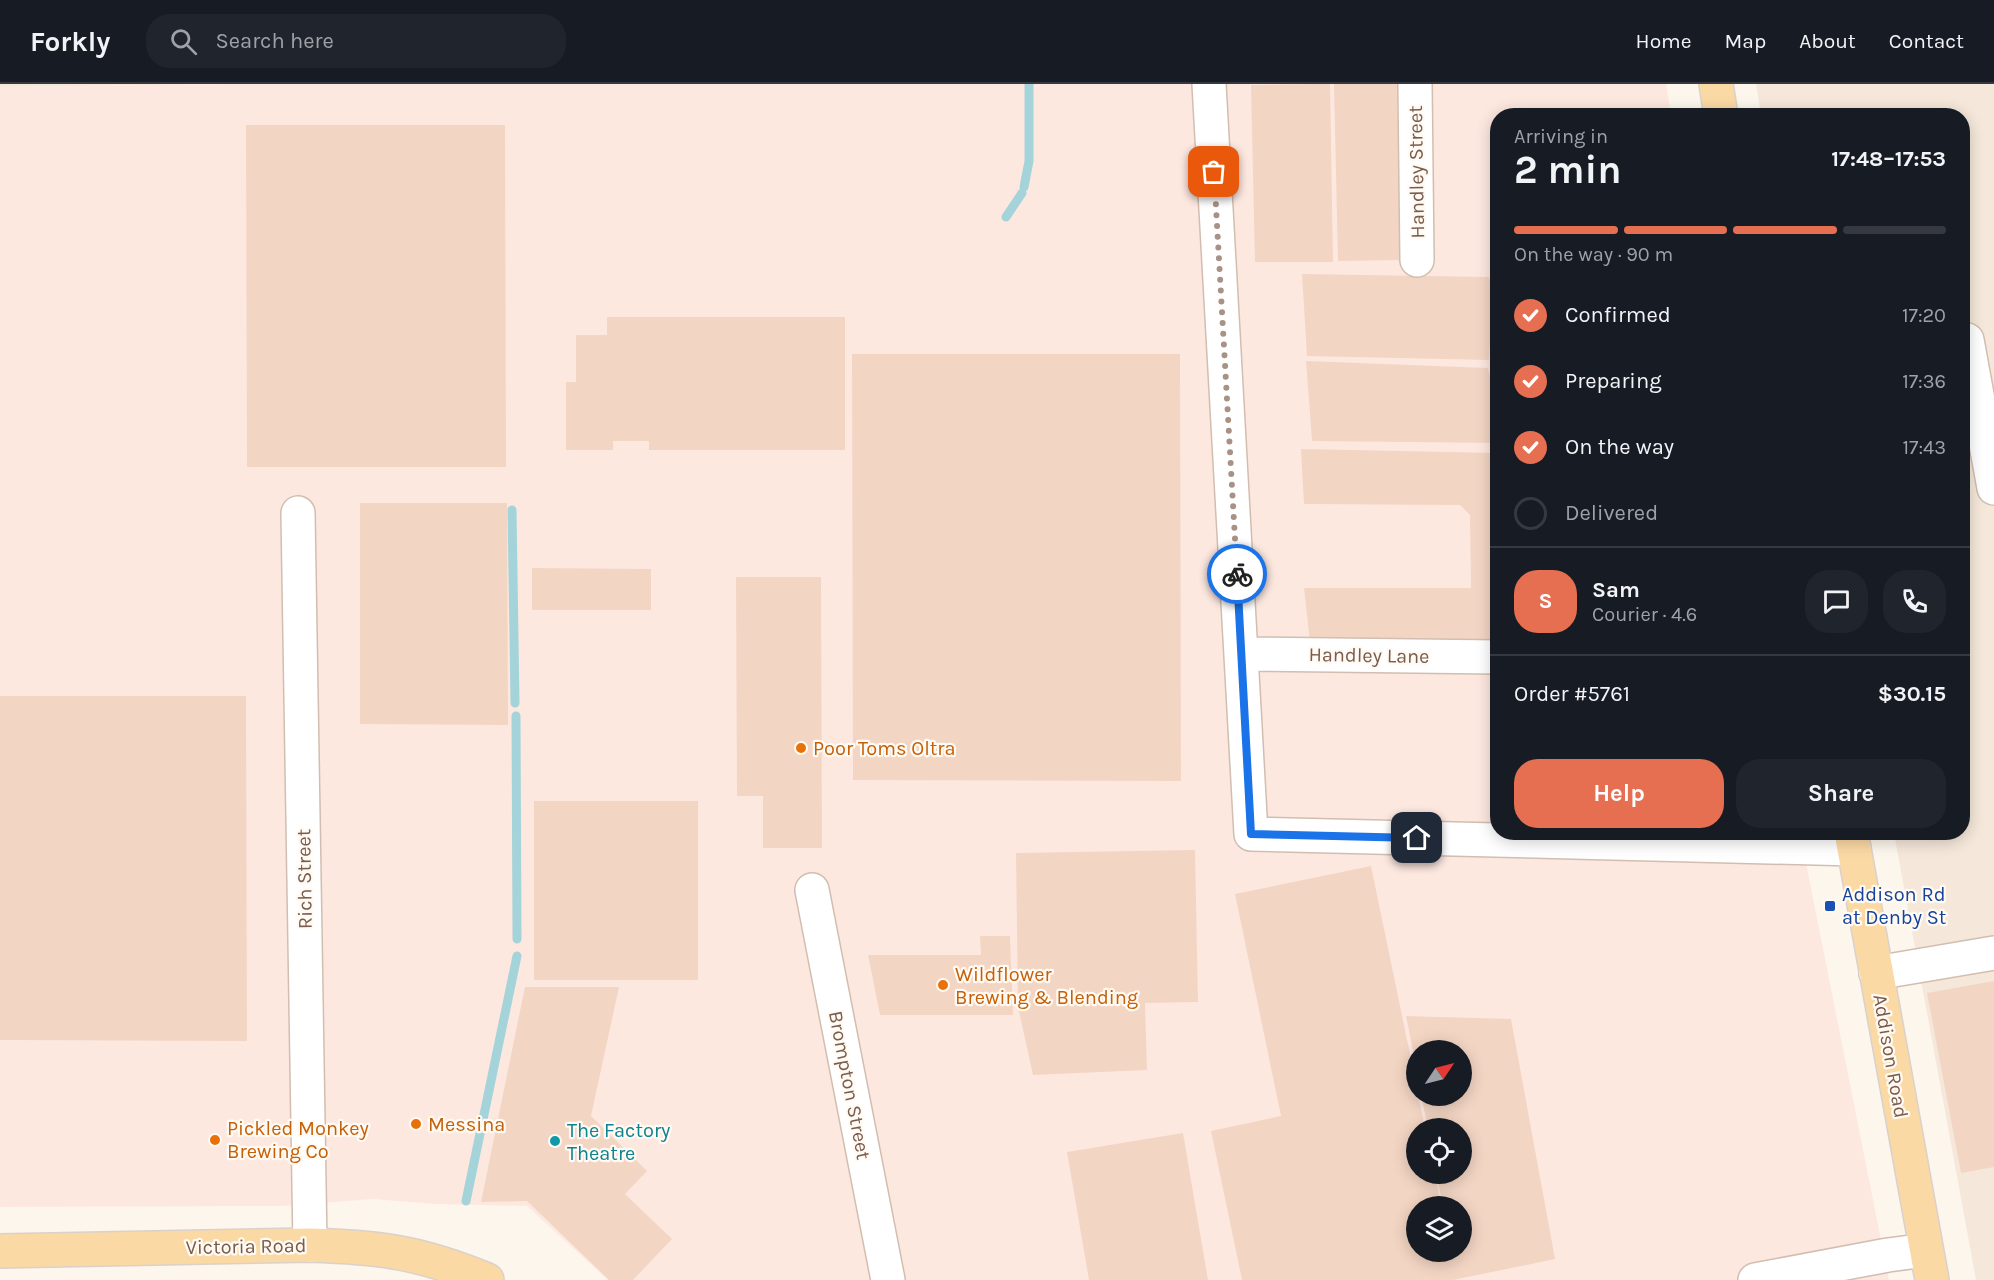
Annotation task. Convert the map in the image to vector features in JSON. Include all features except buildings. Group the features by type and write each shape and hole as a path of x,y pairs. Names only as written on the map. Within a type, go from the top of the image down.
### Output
{"main road":[{"path":"1716,84 1720,108"},
{"name":"Addison Road","path":"1852,841 1929,1265"},
{"name":"Victoria Road","path":"0,1251 310,1245 394,1252 487,1280"}],"street":[{"path":"1209,84 1251,834 1490,837"},
{"name":"Handley Street","path":"1415,84 1417,260"},
{"path":"1974,338 1994,488"},
{"name":"Rich Street","path":"298,513 310,1245"},
{"name":"Handley Lane","path":"1241,654 1490,657"},
{"path":"1766,840 1852,841"},
{"name":"Brompton Street","path":"813,890 888,1280"},
{"path":"1876,973 1994,953"},
{"path":"1755,1280 1888,1255 1929,1265"}],"shaded area":[{"path":"0,84 228,84 0,87"},
{"path":"228,84 1666,84 1670,108 1490,108 1490,840 1801,840 1889,1280 608,1280 527,1206 436,1204 373,1199 283,1206 0,1207 0,87"},
{"path":"1756,84 1994,84 1994,1280 1976,1280 1895,840 1970,840 1970,108 1760,108"}],"waterway":[{"path":"1024,187 1029,161 1029,84"},
{"path":"1006,217 1022,193"},
{"path":"512,510 515,703"},
{"path":"516,716 517,939"},
{"path":"466,1201 517,956"}],"way so far":[{"path":"1214,172 1237,574"}],"place":[{"name":"Poor Toms Oltra","path":"801,748"},
{"name":"Addison Rd at Denby St","path":"1830,906"},
{"name":"Wildflower Brewing & Blending","path":"943,985"},
{"name":"Messina","path":"416,1124"},
{"name":"Pickled Monkey Brewing Co","path":"215,1140"},
{"name":"The Factory Theatre","path":"555,1141"}],"route":[{"path":"1237,574 1251,834 1417,838"}]}
